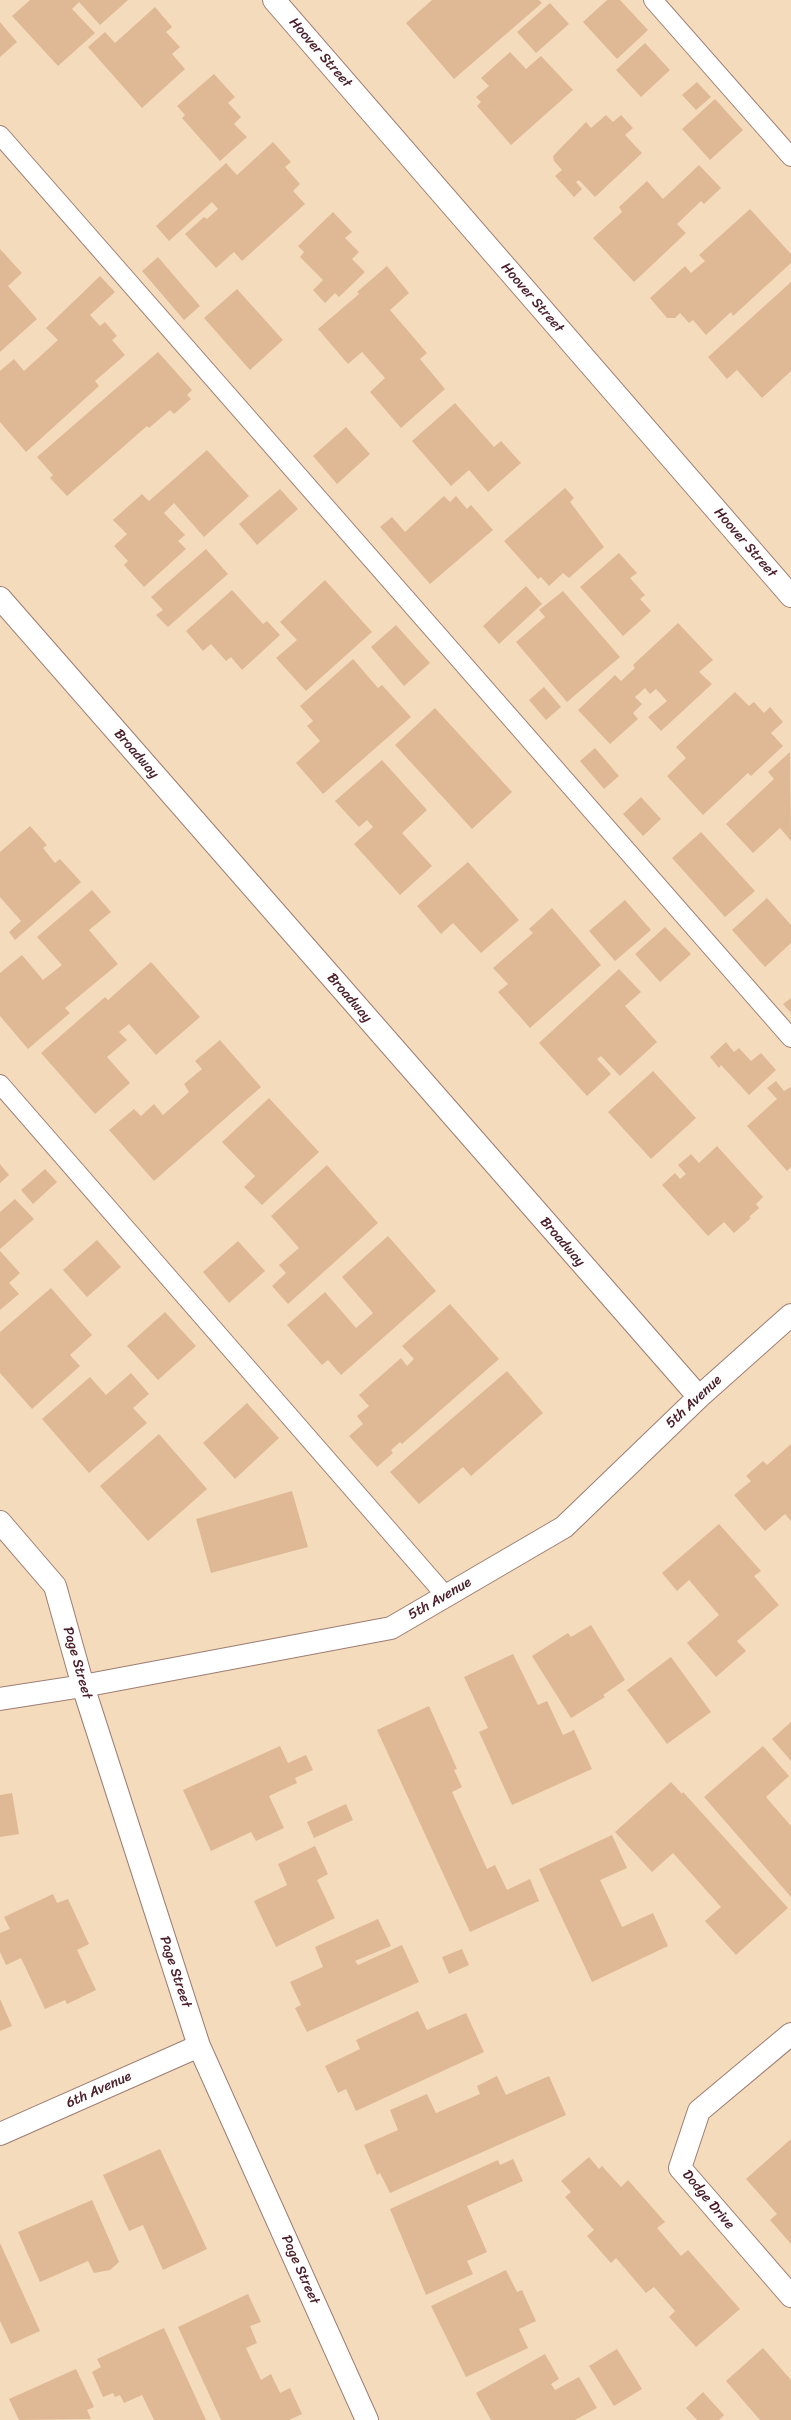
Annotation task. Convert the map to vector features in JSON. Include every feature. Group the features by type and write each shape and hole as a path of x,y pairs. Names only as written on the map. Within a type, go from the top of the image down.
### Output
{"street":[{"name":"Hoover Street","path":"274,0 791,596"},
{"name":"Broadway","path":"0,598 699,1397"},
{"name":"5th Avenue","path":"0,1699 83,1686 391,1628 564,1527 699,1397 791,1315"},
{"name":"Page Street","path":"0,1522 55,1586 83,1686 199,2046 367,2420"},
{"name":"Dodge Drive","path":"791,2034 699,2111 680,2168 791,2296"},
{"name":"6th Avenue","path":"0,2134 199,2046"}],"lane":[{"path":"654,0 791,157"},
{"path":"0,135 791,1038"},
{"path":"0,1084 446,1596"}],"building":[{"path":"30,0 128,0 100,25 79,2 72,9 95,33 58,66 12,16"},
{"path":"432,0 539,0 542,3 454,79 406,23"},
{"path":"607,0 620,0 648,30 617,59 583,22"},
{"path":"550,3 569,24 536,53 517,32"},
{"path":"155,7 172,27 166,32 180,47 172,54 185,69 142,108 88,47 105,32 115,43"},
{"path":"0,22 17,42 0,57"},
{"path":"645,43 670,70 641,97 616,70"},
{"path":"510,52 526,69 541,56 573,90 511,145 477,106 481,102 476,97 489,86 481,78"},
{"path":"214,74 235,97 228,103 241,117 234,124 247,137 220,161 182,118 185,115 177,106"},
{"path":"697,82 711,97 696,110 682,95"},
{"path":"715,99 743,130 710,160 682,129"},
{"path":"606,115 613,122 621,115 633,128 625,135 642,153 595,197 579,180 576,182 582,189 574,197 555,176 562,170 554,161 553,156 586,122 591,128"},
{"path":"273,142 291,162 285,167 300,184 293,191 305,204 242,261 234,252 216,268 185,234 204,217 207,219 218,209 212,202 169,241 156,226 226,163 237,175"},
{"path":"699,165 721,188 704,204 701,201 677,224 686,233 634,282 593,238 622,212 619,207 647,181 663,199"},
{"path":"750,209 791,254 791,263 733,316 731,312 706,335 693,320 689,323 680,313 675,318 667,318 650,298 685,266 691,273 705,261 699,255"},
{"path":"333,212 352,232 345,238 359,252 352,259 365,272 339,297 335,293 325,303 313,290 323,280 300,257 304,252 298,246"},
{"path":"0,249 22,273 8,286 37,319 0,352"},
{"path":"158,257 200,306 184,320 142,271"},
{"path":"387,266 409,293 390,310 427,353 420,359 445,389 401,428 370,392 385,378 362,352 348,364 318,329 359,294 357,292"},
{"path":"100,276 115,292 90,315 100,326 105,322 117,336 112,340 125,355 95,381 99,386 26,452 0,422 0,371 14,359 24,371 58,340 46,328"},
{"path":"791,282 791,371 762,398 737,370 727,379 708,357"},
{"path":"237,289 283,340 250,370 204,318"},
{"path":"158,352 192,390 187,395 191,399 174,414 170,410 149,428 147,426 67,496 50,478 53,475 37,457"},
{"path":"455,403 494,447 501,441 521,463 488,492 469,470 451,486 412,441"},
{"path":"346,427 370,454 337,484 313,456"},
{"path":"207,450 249,496 204,537 174,503 164,513 185,535 178,541 186,549 144,587 124,565 128,561 114,546 127,534 113,520 142,494 149,501"},
{"path":"565,488 574,498 570,502 604,547 569,578 563,573 549,586 541,577 538,579 504,541"},
{"path":"280,489 298,509 257,545 239,524"},
{"path":"444,496 450,502 456,496 467,509 471,505 493,530 430,584 380,527 392,517 405,532"},
{"path":"206,549 228,574 168,627 156,615 163,610 151,597"},
{"path":"619,553 637,573 630,578 645,595 640,599 651,611 623,636 580,587"},
{"path":"325,580 372,632 306,691 276,658 297,640 280,622"},
{"path":"526,586 542,604 499,644 483,626"},
{"path":"232,590 263,624 267,621 280,635 242,670 231,657 226,661 211,644 203,651 186,631"},
{"path":"563,591 620,657 567,702 516,642 545,617 539,610"},
{"path":"678,623 713,660 699,672 712,684 661,731 648,717 667,701 656,689 650,694 645,688 635,697 642,704 633,713 638,719 610,744 578,710 615,675 621,681 635,668 633,665"},
{"path":"396,625 430,663 404,686 371,647"},
{"path":"353,659 378,688 382,685 411,717 323,794 296,763 320,741 307,726 313,721 300,706"},
{"path":"544,687 561,707 546,720 529,700"},
{"path":"735,692 749,706 754,702 764,713 770,707 783,722 771,733 783,746 751,776 748,773 703,815 667,776 686,758 676,747"},
{"path":"435,708 512,792 472,829 395,745"},
{"path":"595,748 619,776 604,789 580,761"},
{"path":"790,752 791,841 780,828 753,853 726,824 774,779 768,772"},
{"path":"382,760 427,810 402,833 432,866 400,895 354,844 373,827 367,820 359,827 335,801"},
{"path":"641,797 661,819 643,836 623,814"},
{"path":"30,826 47,845 43,848 55,863 60,859 81,882 15,940 9,932 21,921 0,897 0,852"},
{"path":"701,832 755,891 725,917 672,858"},
{"path":"468,862 519,920 481,953 453,923 441,934 417,906"},
{"path":"92,890 111,912 89,930 118,964 65,1008 70,1013 28,1049 0,1016 0,973 22,955 43,980 62,965 37,937"},
{"path":"767,898 791,925 791,943 765,967 732,930"},
{"path":"625,900 651,930 615,961 589,931"},
{"path":"552,908 601,965 530,1028 498,992 508,984 493,968 533,933 529,929"},
{"path":"665,927 691,954 660,982 635,954"},
{"path":"151,962 200,1017 156,1055 129,1024 119,1032 127,1040 107,1057 130,1083 95,1114 41,1053 105,997 108,1000"},
{"path":"619,969 641,992 625,1006 657,1042 620,1076 601,1056 597,1059 611,1074 587,1096 539,1043"},
{"path":"791,998 791,1013 783,1004"},
{"path":"220,1040 261,1087 154,1181 109,1130 134,1109 141,1116 154,1104 163,1115 189,1092 184,1084 202,1069 195,1061"},
{"path":"726,1042 734,1052 739,1048 751,1061 761,1053 776,1070 749,1095 721,1065 719,1068 710,1057"},
{"path":"653,1071 696,1118 651,1159 608,1112"},
{"path":"776,1081 784,1091 791,1087 791,1167 787,1171 747,1126 777,1099 767,1088"},
{"path":"269,1098 319,1152 262,1205 244,1187 255,1176 222,1142"},
{"path":"717,1146 763,1197 756,1204 759,1208 749,1217 751,1218 734,1233 724,1222 708,1236 662,1185 675,1173 680,1179 686,1174 678,1165 691,1154 699,1163"},
{"path":"0,1164 9,1175 0,1183"},
{"path":"327,1165 378,1223 288,1304 272,1286 286,1273 279,1265 299,1248 271,1216"},
{"path":"45,1169 57,1182 33,1204 21,1190"},
{"path":"15,1199 34,1219 0,1249 0,1212"},
{"path":"388,1236 436,1291 341,1375 328,1360 322,1365 287,1325 325,1292 356,1328 373,1313 342,1277"},
{"path":"97,1240 121,1267 87,1297 63,1270"},
{"path":"238,1241 265,1271 229,1303 203,1272"},
{"path":"0,1251 20,1273 9,1283 19,1294 0,1310"},
{"path":"51,1288 92,1335 70,1355 80,1366 32,1409 0,1373 0,1332"},
{"path":"450,1304 499,1359 402,1444 400,1442 391,1450 393,1453 377,1467 349,1436 363,1424 357,1416 369,1406 359,1395 401,1358 407,1366 414,1359 402,1346"},
{"path":"165,1312 196,1346 158,1380 127,1346"},
{"path":"507,1371 543,1413 471,1476 463,1467 419,1504 390,1472"},
{"path":"131,1373 149,1394 133,1408 147,1423 89,1473 42,1419 90,1377 106,1395"},
{"path":"247,1403 279,1438 235,1479 203,1443"},
{"path":"159,1434 207,1489 148,1541 100,1486"},
{"path":"791,1444 791,1521 785,1514 765,1531 734,1495 751,1481 746,1476 763,1461 767,1465"},
{"path":"292,1491 308,1547 211,1573 196,1519"},
{"path":"719,1524 761,1571 754,1576 779,1605 737,1641 746,1651 716,1677 687,1643 719,1615 689,1580 677,1591 662,1573"},
{"path":"591,1625 625,1680 603,1695 605,1697 571,1718 532,1656 568,1633 571,1637"},
{"path":"513,1654 538,1705 547,1701 563,1735 574,1730 592,1769 512,1805 479,1732 488,1728 464,1677"},
{"path":"671,1657 711,1712 667,1744 627,1690"},
{"path":"429,1706 457,1769 454,1770 462,1787 452,1792 487,1869 495,1865 507,1890 530,1879 539,1901 470,1932 377,1730"},
{"path":"791,1722 791,1761 772,1739"},
{"path":"280,1746 288,1763 306,1755 313,1770 295,1778 297,1783 269,1796 284,1828 256,1841 251,1832 211,1851 183,1790"},
{"path":"763,1746 789,1776 766,1797 791,1826 791,1897 704,1797"},
{"path":"671,1782 682,1794 683,1792 788,1908 736,1955 705,1921 721,1907 673,1853 652,1872 615,1832"},
{"path":"12,1793 19,1834 0,1837 0,1795"},
{"path":"346,1804 353,1820 314,1838 307,1822"},
{"path":"612,1835 627,1868 600,1880 622,1927 653,1913 668,1946 592,1982 539,1869"},
{"path":"315,1846 328,1874 317,1880 335,1918 276,1947 254,1901 287,1885 278,1864"},
{"path":"53,1894 57,1903 68,1899 89,1944 77,1950 96,1990 67,2004 65,2000 45,2009 21,1958 6,1965 0,1952 0,1933 10,1929 4,1917"},
{"path":"378,1919 391,1946 355,1961 358,1965 402,1945 419,1982 307,2032 295,2008 301,2005 290,1982 323,1967 315,1947"},
{"path":"462,1949 469,1965 449,1974 442,1957"},
{"path":"0,1999 12,2026 0,2031"},
{"path":"418,2011 427,2030 466,2013 484,2052 356,2111 346,2089 338,2093 325,2066 360,2049 356,2040"},
{"path":"497,2076 506,2095 549,2076 566,2115 390,2193 380,2173 377,2175 364,2145 398,2130 390,2110 427,2094 436,2113 480,2094 477,2086"},
{"path":"791,2139 791,2244 770,2220 777,2214 746,2179"},
{"path":"160,2149 207,2249 163,2270 143,2225 129,2231 103,2175"},
{"path":"589,2157 599,2169 602,2166 621,2187 628,2180 665,2222 657,2228 681,2256 688,2250 740,2309 696,2347 669,2317 675,2311 654,2287 646,2293 616,2258 611,2263 587,2236 594,2230 565,2197 571,2192 561,2181"},
{"path":"513,2159 523,2181 467,2206 487,2252 467,2261 473,2274 426,2295 390,2209 498,2160 500,2165"},
{"path":"92,2200 119,2262 110,2270 94,2273 88,2261 40,2282 18,2232"},
{"path":"0,2243 40,2331 11,2344 0,2321"},
{"path":"506,2270 517,2292 522,2290 536,2321 519,2329 528,2348 466,2377 431,2306"},
{"path":"248,2294 261,2322 250,2326 257,2343 246,2348 261,2380 271,2374 280,2393 290,2388 302,2414 289,2420 221,2420 178,2327"},
{"path":"164,2328 206,2420 154,2420 142,2395 124,2403 120,2395 115,2397 113,2393 103,2397 92,2372 101,2367 97,2359"},
{"path":"763,2348 791,2380 791,2420 760,2420 726,2381"},
{"path":"617,2349 642,2389 614,2406 589,2366"},
{"path":"545,2354 559,2379 551,2384 555,2390 579,2377 597,2408 575,2420 491,2420 476,2393"},
{"path":"76,2369 94,2407 87,2410 91,2419 19,2420 9,2399"},
{"path":"703,2392 724,2415 719,2420 697,2420 686,2408"}]}
